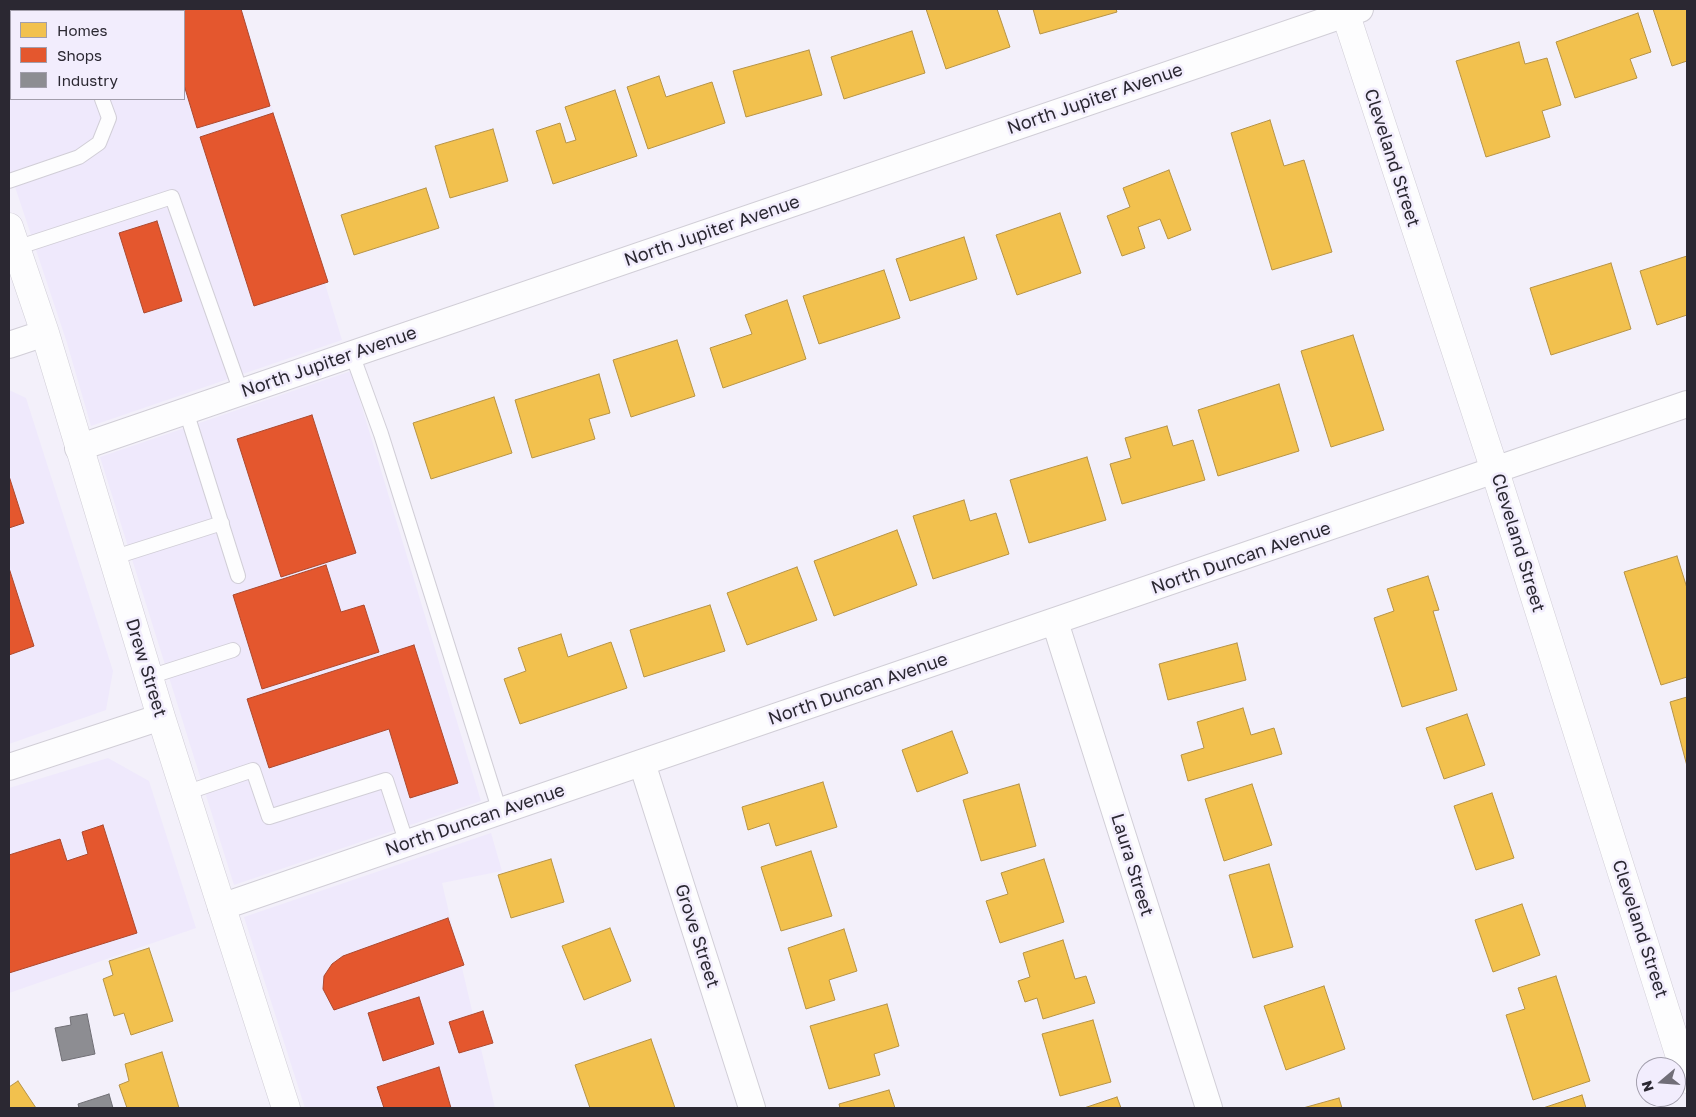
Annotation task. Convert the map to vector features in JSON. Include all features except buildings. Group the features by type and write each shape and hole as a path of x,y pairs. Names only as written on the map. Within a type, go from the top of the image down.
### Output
{"street":[{"name":"North Jupiter Avenue","path":"78,448 1350,10"},
{"name":"Cleveland Street","path":"1350,10 1687,1079"},
{"name":"Drew Street","path":"12,237 45,333 78,448 161,718 286,1108"},
{"path":"9,346 45,333"},
{"name":"North Duncan Avenue","path":"221,907 1687,404"},
{"name":"Laura Street","path":"1055,622 1209,1108"},
{"path":"9,767 161,718"},
{"name":"Grove Street","path":"642,763 752,1108"}],"lane":[{"path":"9,181 79,157 99,143 109,118 102,100"},
{"path":"12,237 172,196 241,392"},
{"path":"352,354 382,434 500,812"},
{"path":"186,411 238,576"},
{"path":"112,558 222,523"},
{"path":"149,677 233,650"},
{"path":"185,793 253,770 269,816 386,780 407,844"}],"shaded area":[{"path":"9,9 242,9 342,340 91,426 67,343 9,169"},
{"path":"351,371 481,801 234,885 100,457"},
{"path":"9,390 26,398 113,671 106,710 9,744"},
{"path":"108,758 149,781 196,928 9,993 9,788"},
{"path":"491,833 502,871 442,883 495,1108 305,1108 244,917"}]}
